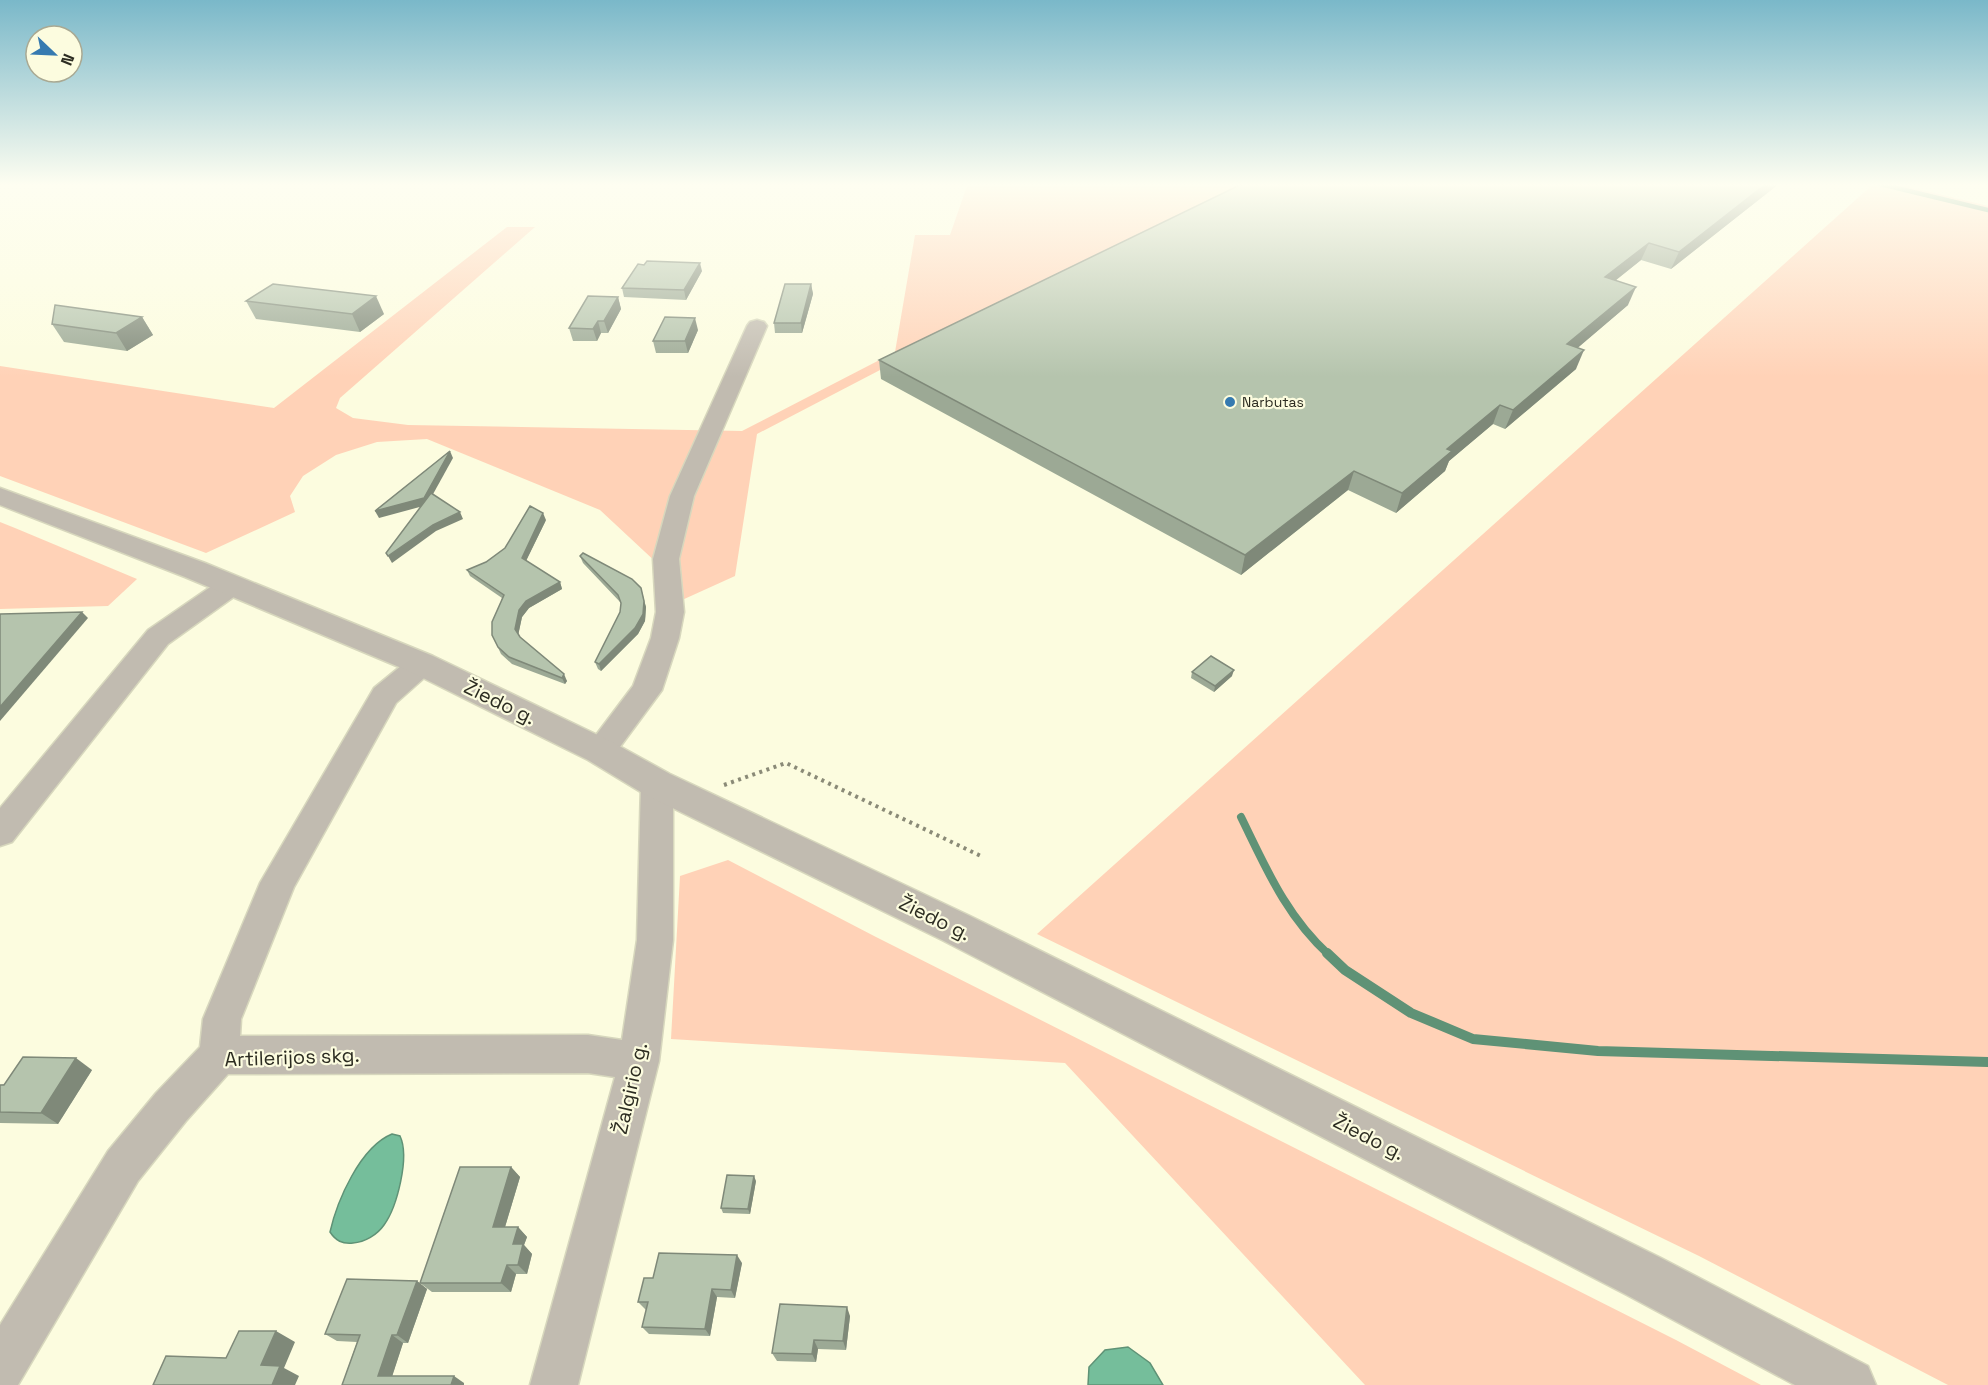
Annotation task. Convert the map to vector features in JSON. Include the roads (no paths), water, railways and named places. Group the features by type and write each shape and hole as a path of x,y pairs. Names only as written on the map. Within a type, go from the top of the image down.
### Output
{"street":[{"path":"600,751 647,690 665,638 670,612 666,559 682,496 757,326"},
{"name":"Žiedo g.","path":"0,496 76,523 423,664 600,751 673,791 967,934 1632,1270 1849,1385"},
{"path":"0,832 158,637 232,585"},
{"path":"219,1055 222,1019 278,883 385,696 423,664"},
{"name":"Žalgirio g.","path":"554,1385 639,1061 673,791"},
{"name":"Artilerijos skg.","path":"0,1369 123,1166 171,1107 219,1055 588,1054 639,1061"}],"waterway":[{"path":"1241,817 1268,873 1289,908 1327,953"},
{"path":"1327,953 1345,970 1411,1013 1473,1039 1598,1051 1988,1062"}],"place":[{"name":"Narbutas","path":"1230,402"}]}
